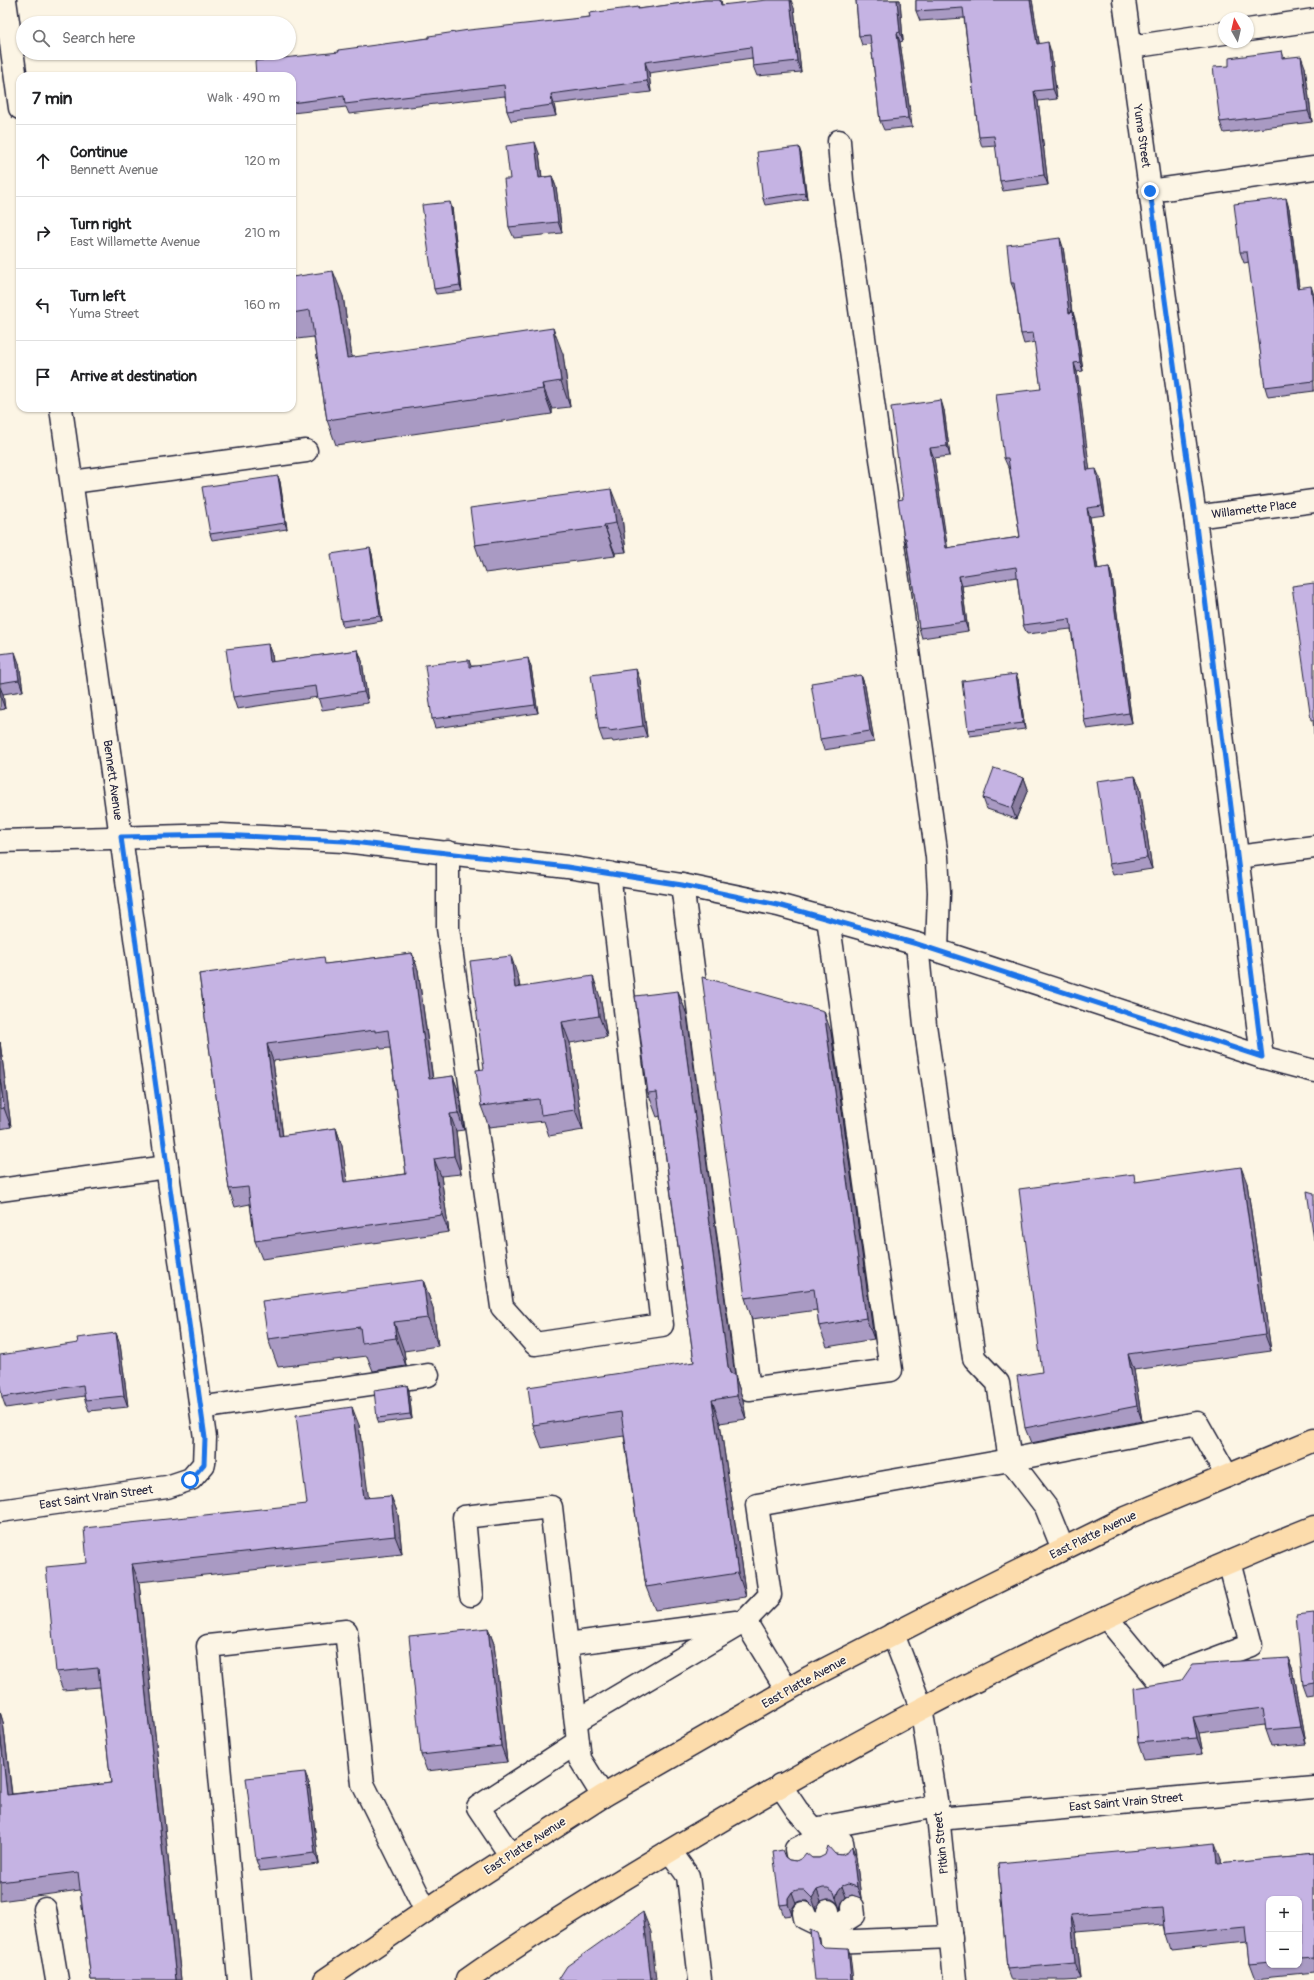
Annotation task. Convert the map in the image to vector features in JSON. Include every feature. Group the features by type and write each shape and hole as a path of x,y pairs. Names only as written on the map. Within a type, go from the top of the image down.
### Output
{"main road":[{"name":"East Platte Avenue","path":"325,1980 426,1911 603,1796 787,1690 893,1634 1126,1518 1314,1440"},
{"path":"467,1980 670,1851 780,1785 921,1707 1106,1617 1229,1562 1314,1527"}],"street":[{"path":"0,1 5,0 16,79"},
{"name":"Yuma Street","path":"1124,0 1195,517 1262,1057"},
{"path":"1254,29 1314,20"},
{"path":"1130,47 1218,34"},
{"path":"839,142 842,181 938,857 939,892 927,947 925,1025 974,1358 998,1383 1010,1460 1046,1507 1063,1549"},
{"path":"1150,191 1314,168"},
{"name":"Bennett Avenue","path":"62,412 205,1438 204,1464 190,1480"},
{"path":"72,482 306,451"},
{"name":"Willamette Place","path":"1195,517 1314,501"},
{"path":"0,841 221,835 344,841 448,852 609,873 682,885 778,905 927,947 1262,1057 1314,1071"},
{"path":"1237,858 1314,847"},
{"path":"448,852 448,928 502,1307 535,1344 662,1325 609,873"},
{"path":"682,885 749,1388 891,1370 828,918"},
{"path":"0,1190 167,1167"},
{"path":"201,1408 278,1396 350,1388 428,1375"},
{"path":"511,1856 478,1807 577,1731 745,1621 770,1594 757,1505 1010,1460 1197,1423 1227,1476"},
{"name":"East Saint Vrain Street","path":"0,1511 167,1486 190,1480"},
{"path":"471,1595 464,1517 551,1508 580,1759 603,1796"},
{"path":"1106,1617 1158,1680 1251,1645 1229,1562"},
{"path":"567,1644 745,1621"},
{"path":"745,1621 787,1690"},
{"path":"239,1980 208,1646 346,1631 363,1784 426,1911"},
{"name":"Pitkin Street","path":"893,1634 921,1707 937,1812 955,1980"},
{"path":"780,1785 817,1842 842,1842 844,1854"},
{"name":"East Saint Vrain Street","path":"798,1860 796,1849 817,1842 937,1812 1314,1786"},
{"path":"670,1851 688,1876 700,1980"},
{"path":"804,1913 805,1918 829,1920 854,1915 853,1907"},
{"path":"45,1908 57,1980"},
{"path":"829,1920 832,1942 951,1937"}],"building":[{"path":"705,0 720,0 721,5 767,0 790,0 797,61 753,66 751,47 645,62 647,81 551,94 552,105 507,111 504,85 345,104 344,96 296,102 296,72 256,72 255,61 296,60 296,57 339,52 338,50 429,38 429,36 469,30 590,17 589,13 638,7 638,9"},
{"path":"856,0 897,0 900,32 897,33 908,118 880,121 870,35 859,36"},
{"path":"916,0 1030,0 1037,44 1048,42 1053,89 1034,91 1044,175 1000,181 994,136 979,137 963,8 916,11"},
{"path":"1282,51 1282,58 1301,56 1308,111 1220,122 1213,67 1229,66 1229,58"},
{"path":"535,142 539,178 552,176 558,222 509,227 504,179 510,179 506,146"},
{"path":"799,147 805,193 763,199 757,152"},
{"path":"1286,198 1297,288 1311,286 1314,311 1314,381 1265,387 1247,252 1240,252 1234,204"},
{"path":"450,202 460,285 434,289 422,205"},
{"path":"1060,238 1069,313 1073,312 1080,362 1074,363 1087,470 1096,469 1102,506 1087,508 1096,569 1109,567 1129,713 1084,720 1070,619 1023,625 1016,567 959,576 965,622 919,628 906,538 904,538 898,500 903,499 891,407 941,400 947,446 930,448 946,548 1020,537 1008,458 1004,458 996,394 1041,389 1033,333 1021,334 1014,283 1011,283 1007,245"},
{"path":"333,271 347,358 553,328 561,381 542,384 543,389 327,420 310,310 296,312 296,276"},
{"path":"278,476 285,523 210,534 202,487"},
{"path":"611,489 616,523 604,525 605,527 475,545 470,508"},
{"path":"370,548 380,616 341,621 331,554"},
{"path":"1314,583 1314,734 1292,586"},
{"path":"268,644 270,662 358,650 364,692 318,699 316,686 233,697 226,649"},
{"path":"15,652 19,680 0,683 0,654"},
{"path":"528,658 535,705 432,719 425,665 469,660 469,667"},
{"path":"636,669 643,726 609,731 609,729 599,730 591,675"},
{"path":"1016,674 1023,723 968,730 962,681"},
{"path":"861,675 870,731 820,739 811,683"},
{"path":"994,768 1024,778 1012,808 983,798"},
{"path":"1135,776 1147,858 1109,864 1097,781"},
{"path":"412,953 429,1079 453,1076 458,1113 450,1114 454,1156 434,1159 442,1215 255,1241 248,1187 229,1189 199,974 324,957 325,964","holes":["375,1030 375,1032 388,1030 406,1174 344,1182 336,1128 279,1136 267,1044"]},
{"path":"511,956 515,988 593,976 599,1016 562,1022 575,1110 541,1115 539,1099 481,1106 476,1070 484,1069 470,961"},
{"path":"702,977 824,1011 866,1318 819,1326 814,1289 745,1298"},
{"path":"678,991 728,1367 730,1373 735,1376 737,1396 712,1400 738,1573 646,1587 621,1412 533,1425 528,1387 694,1362 657,1092 648,1093 635,996"},
{"path":"0,1079 4,1108 0,1109"},
{"path":"1241,1167 1265,1335 1128,1354 1137,1406 1025,1428 1017,1376 1042,1372 1019,1189 1134,1174 1135,1182"},
{"path":"1307,1191 1314,1193 1314,1240"},
{"path":"423,1280 428,1318 394,1322 396,1338 362,1343 360,1327 268,1339 262,1301"},
{"path":"116,1333 124,1396 85,1400 83,1385 2,1397 0,1385 0,1355 78,1343 77,1338"},
{"path":"407,1385 410,1414 377,1418 374,1390"},
{"path":"352,1407 364,1498 391,1496 395,1536 132,1564 176,1980 91,1980 78,1872 0,1882 0,1731 7,1795 111,1783 98,1668 56,1672 46,1567 87,1563 84,1528 307,1504 296,1415"},
{"path":"1314,1613 1314,1683 1303,1685 1296,1615"},
{"path":"488,1628 501,1746 421,1755 409,1636"},
{"path":"1288,1658 1301,1727 1266,1730 1263,1708 1193,1717 1197,1738 1138,1743 1134,1688 1182,1680 1193,1664"},
{"path":"305,1772 315,1853 256,1860 246,1778"},
{"path":"1215,1843 1217,1864 1314,1855 1314,1957 1302,1958 1302,1896 1266,1896 1266,1961 1249,1963 1245,1927 1165,1935 1162,1908 1071,1915 1075,1963 1007,1969 998,1863"},
{"path":"828,1846 835,1854 842,1855 848,1852 852,1846 857,1887 848,1884 842,1886 838,1891 836,1898 834,1892 828,1888 817,1890 812,1898 804,1890 797,1890 792,1892 788,1898 788,1904 780,1905 773,1852 782,1850 785,1857 789,1860 796,1861 802,1858 806,1853 812,1858 819,1858 825,1855"},
{"path":"643,1912 651,1980 558,1980 567,1966"},
{"path":"810,1930 817,1933 820,1943 824,1947 848,1948 851,1980 815,1980"}],"route":[{"path":"190,1480 204,1464 205,1438 121,837 221,835 344,841 456,852 682,885 778,905 917,944 1262,1057 1195,517 1150,191"}]}
